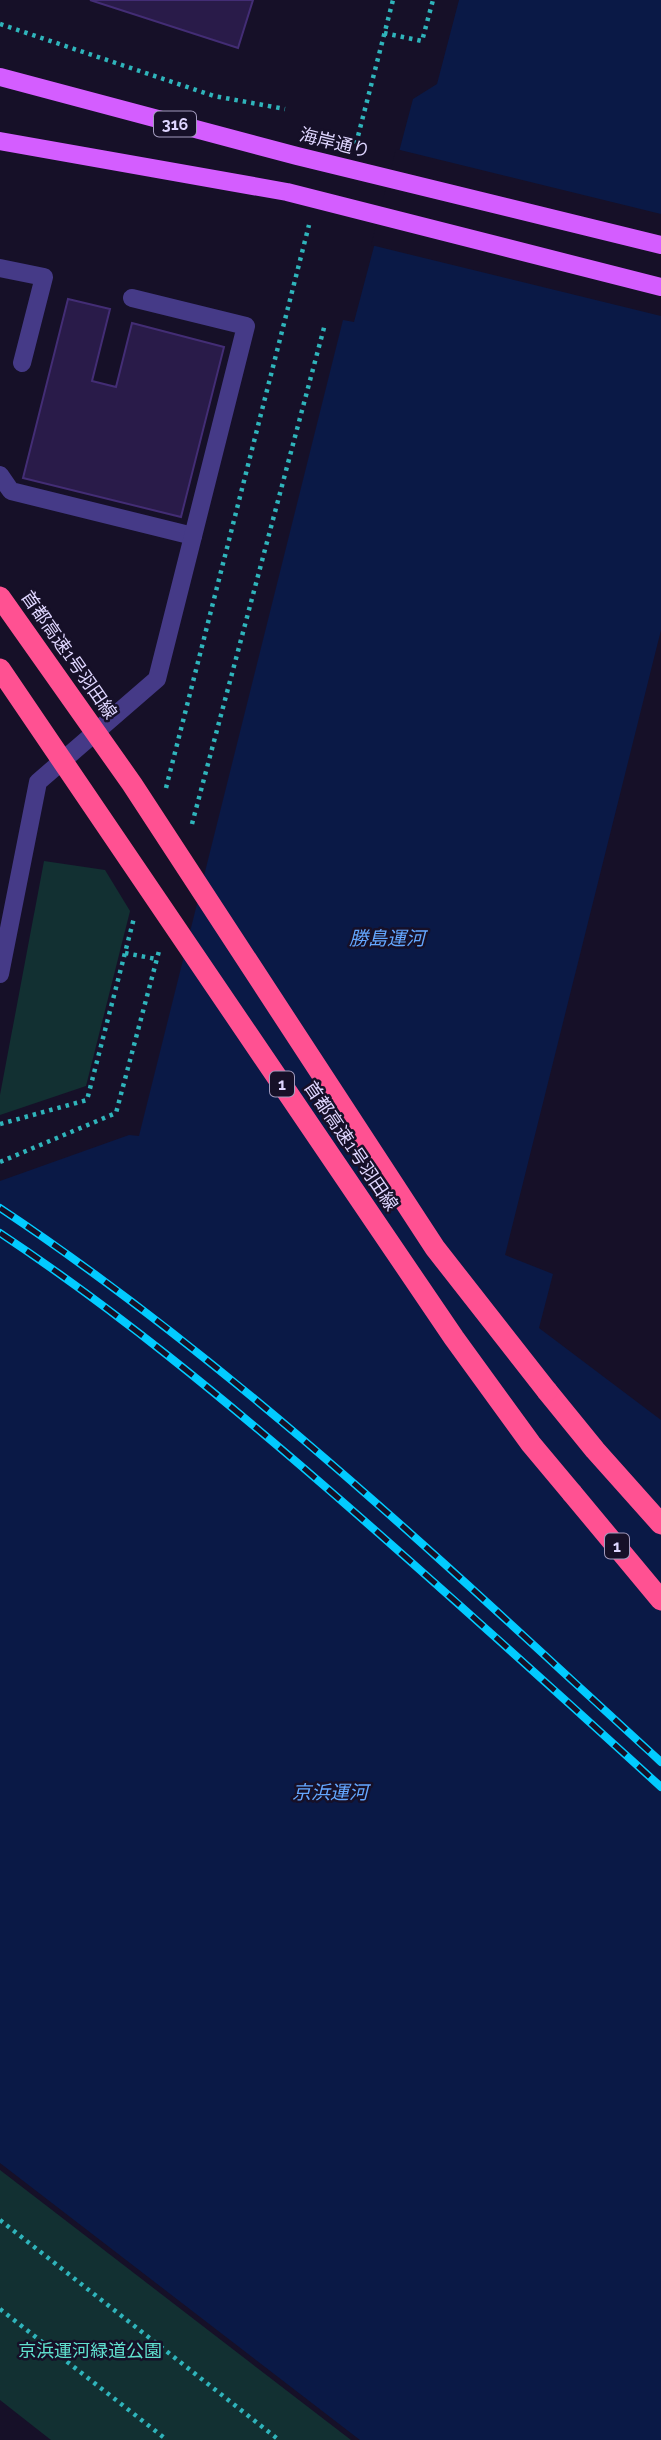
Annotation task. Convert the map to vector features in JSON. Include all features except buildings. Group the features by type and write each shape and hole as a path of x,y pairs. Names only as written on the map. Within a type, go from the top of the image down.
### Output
{"highway":[{"name":"首都高速1号羽田線","path":"0,597 132,784 435,1248 595,1450 661,1524"},
{"name":"首都高速1号羽田線","path":"0,669 454,1338 531,1444 661,1600"}],"main road":[{"name":"海岸通り","path":"0,77 351,169 661,246"},
{"path":"0,141 287,192 661,286"}],"lane":[{"path":"0,268 44,276 22,363"},
{"path":"0,974 38,782 157,679 246,326 132,298"},
{"path":"0,475 11,491 193,536"}],"path":[{"path":"351,169 393,0"},
{"path":"384,33 422,41 433,0"},
{"path":"0,24 214,96 285,109"},
{"path":"164,795 309,225"},
{"path":"189,838 325,324"},
{"path":"0,1124 87,1100 135,914"},
{"path":"0,1162 116,1113 160,946"},
{"path":"125,953 156,959"},
{"path":"0,2220 279,2440"},
{"path":"0,2309 166,2440"}],"green space":[{"path":"44,861 105,870 130,911 86,1086 0,1115 0,1095"},
{"name":"京浜運河緑道公園","path":"0,2170 351,2440 51,2440 0,2400"}],"water":[{"name":"京浜運河","path":"459,0 661,0 661,630 505,1255 553,1274 539,1328 661,1420 661,2440 360,2440 0,2163 0,1181 129,1135 139,1136 343,320 354,322 413,99 437,84"}],"pier":[{"path":"396,149 661,214 661,316 371,245"}],"railway":[{"path":"0,1208 88,1269 258,1402 422,1543 661,1762"},
{"path":"0,1233 86,1293 250,1422 661,1787"}],"water label":[{"name":"勝島運河","path":"387,938"}]}
